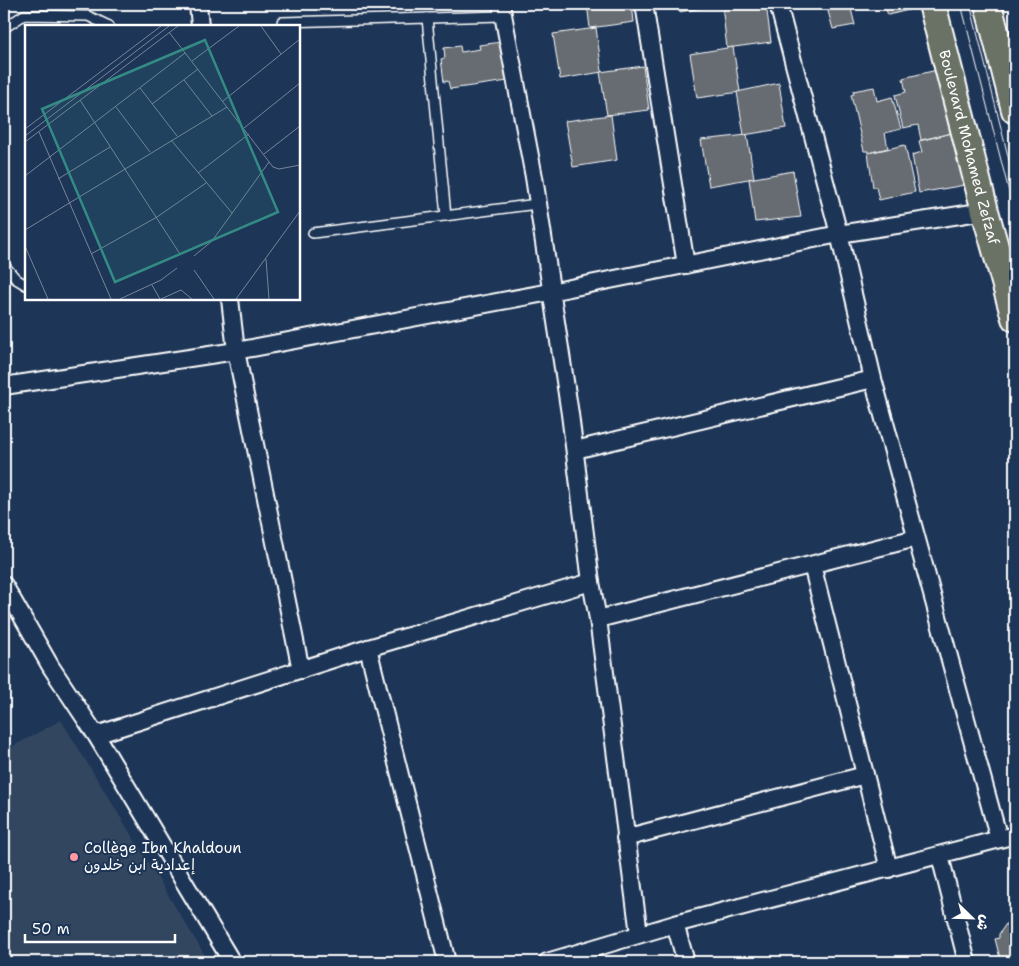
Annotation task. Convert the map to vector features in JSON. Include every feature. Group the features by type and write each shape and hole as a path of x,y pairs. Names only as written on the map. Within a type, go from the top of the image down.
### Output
{"main road":[{"name":"Boulevard Mohamed Zefzaf","path":"932,4 985,212 1015,318"},
{"path":"988,4 1015,110"}],"street":[{"path":"198,4 200,25"},
{"path":"644,4 686,265"},
{"path":"778,4 839,234 873,379 998,839"},
{"path":"502,10 537,204 575,450 639,934"},
{"path":"4,386 236,352 839,234 985,212"},
{"path":"230,300 236,352 301,670"},
{"path":"575,450 873,379"},
{"path":"598,619 916,538"},
{"path":"812,566 889,869"},
{"path":"96,734 368,648 591,582"},
{"path":"4,585 51,667 96,734 232,962"},
{"path":"368,648 447,962"},
{"path":"625,838 865,775"},
{"path":"547,962 675,924 1015,835"},
{"path":"940,856 967,962"},
{"path":"675,924 686,962"}],"lane":[{"path":"282,22 427,18 502,10"},
{"path":"4,28 24,15 88,16 107,25"},
{"path":"427,18 446,216"},
{"path":"313,233 537,204"},
{"path":"4,265 16,279 25,284"}],"shaded area":[{"name":"Collège Ibn Khaldoun إعدادية ابن خلدون","path":"61,720 209,962 4,962 4,751"}],"building":[{"path":"421,4 421,5 361,5"},
{"path":"587,4 632,4 634,22 590,28"},
{"path":"679,4 726,4 679,12"},
{"path":"766,4 771,42 727,48 722,5"},
{"path":"826,4 854,4 850,5 855,25 833,29"},
{"path":"884,4 920,4 921,7 888,15"},
{"path":"596,28 602,72 560,79 553,34"},
{"path":"502,42 508,81 450,89 448,81 444,82 441,59 445,58 444,48 460,46 461,52 480,49 479,45"},
{"path":"733,47 740,92 697,98 690,54"},
{"path":"643,66 649,110 607,115 600,72"},
{"path":"937,70 952,133 921,140 918,125 903,128 895,95 906,92 903,78"},
{"path":"779,83 786,128 744,135 737,92"},
{"path":"874,87 877,101 892,97 901,129 885,133 888,148 868,153 868,151 864,151 851,95 854,94 853,91"},
{"path":"611,115 617,160 573,167 565,121"},
{"path":"952,133 965,185 919,193 912,155 922,152 919,141"},
{"path":"747,135 754,178 709,186 701,140"},
{"path":"905,145 915,192 879,200 876,187 873,187 868,153"},
{"path":"793,171 801,217 755,222 749,179"},
{"path":"1015,911 1015,960 1001,962 995,939 999,938 999,934"}],"tram line":[{"path":"961,4 1015,215"},
{"path":"970,4 1015,184"}],"place":[{"name":"Collège Ibn Khaldoun إعدادية ابن خلدون","path":"74,857"}]}
